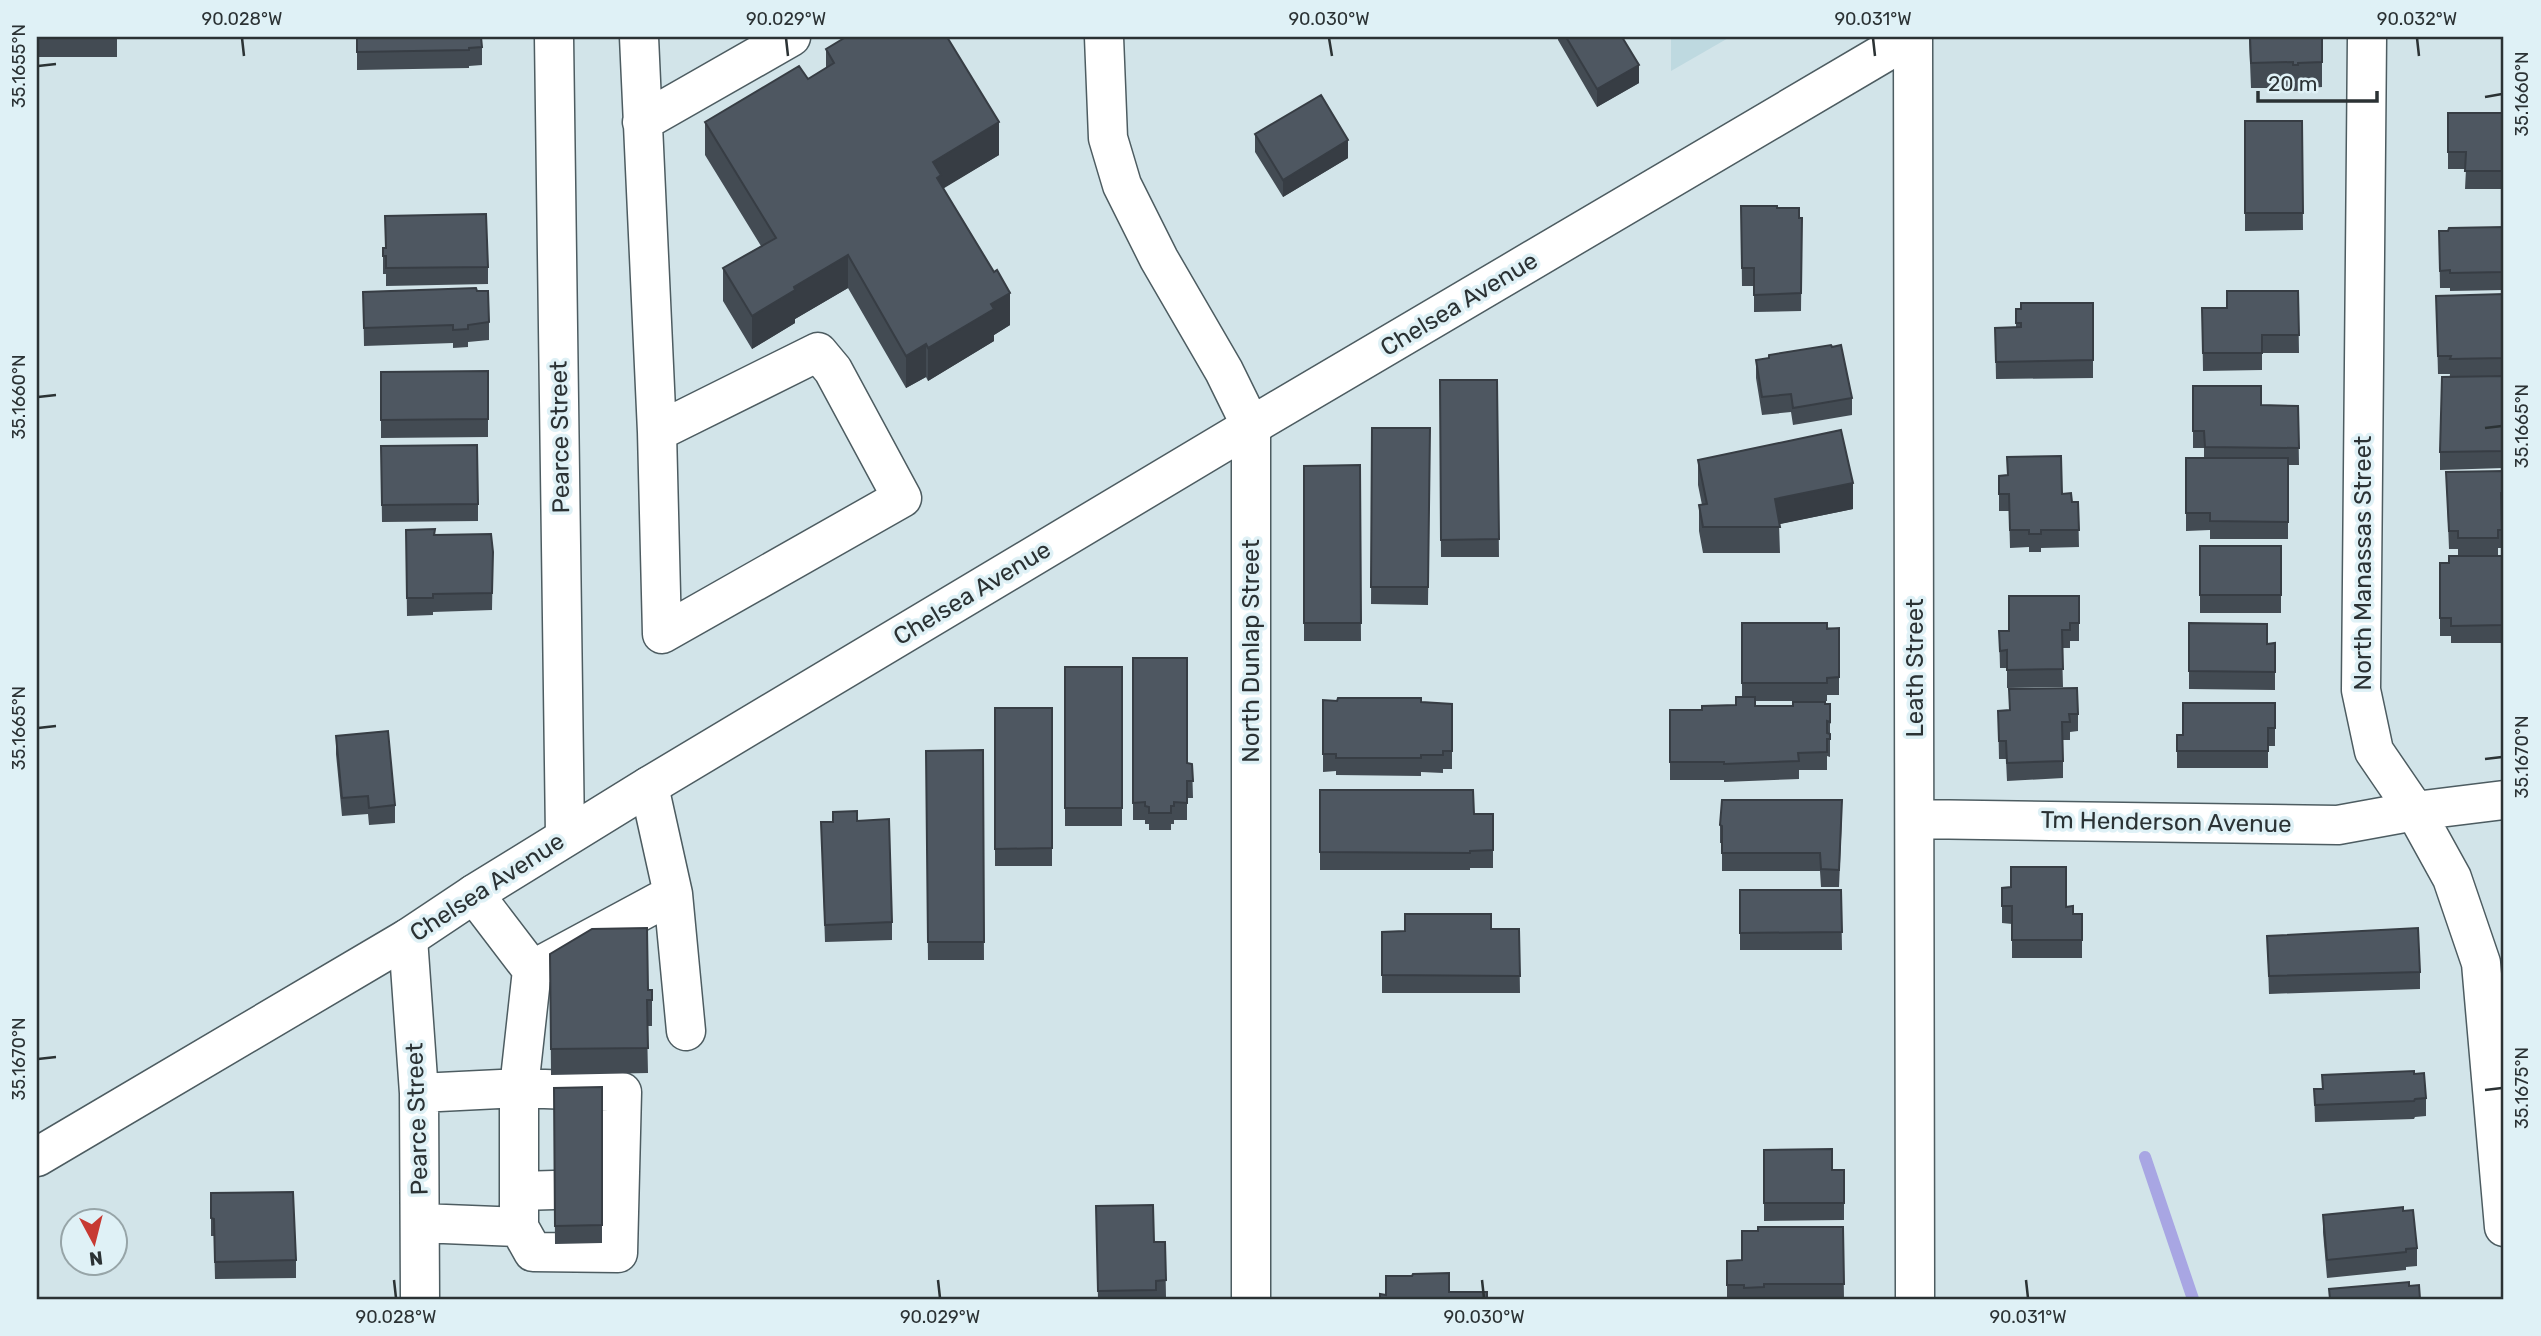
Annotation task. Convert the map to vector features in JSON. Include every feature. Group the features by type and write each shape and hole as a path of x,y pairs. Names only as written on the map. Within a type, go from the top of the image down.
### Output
{"street":[{"name":"Pearce Street","path":"554,37 565,836"},
{"path":"639,37 657,432 662,634 902,498 833,370 818,352 657,432"},
{"path":"642,122 791,37"},
{"name":"North Dunlap Street","path":"1104,37 1108,138 1122,185 1159,259 1224,371 1251,426 1251,1299"},
{"name":"Chelsea Avenue","path":"37,1157 408,939 565,836 1251,426 1912,37"},
{"name":"Leath Street","path":"1912,37 1915,1299"},
{"name":"North Manassas Street","path":"2367,37 2361,690 2374,751 2415,811 2452,877 2481,963 2504,1227"},
{"path":"649,786 673,894 686,1031"},
{"name":"Tm Henderson Avenue","path":"1915,819 2338,825 2415,811 2504,800"},
{"path":"419,1093 519,1088 622,1092 611,1190 618,1253 533,1252 531,1203 519,1088 532,970 474,894"},
{"path":"532,970 673,894"},
{"name":"Pearce Street","path":"408,939 419,1093 420,1299"},
{"path":"420,1223 531,1203"}],"shaded area":[{"path":"1671,37 1730,37 1671,71"}],"building":[{"path":"357,37 481,37 482,47 469,50 357,52"},
{"path":"846,37 947,37 999,122 933,162 941,175 937,178 994,272 997,270 1010,293 991,304 994,309 928,348 926,344 906,356 848,255 752,316 723,268 776,238 705,122 799,66 808,79 834,63 826,49"},
{"path":"1566,37 1622,37 1639,65 1597,89"},
{"path":"2250,37 2322,37 2322,62 2298,65 2293,65 2293,62 2251,63"},
{"path":"1321,95 1348,140 1283,180 1255,134"},
{"path":"2448,113 2504,113 2504,171 2465,171 2466,152 2448,152"},
{"path":"2245,121 2302,121 2303,213 2245,213"},
{"path":"1741,206 1799,208 1799,218 1802,218 1801,293 1754,295 1754,268 1742,268"},
{"path":"486,214 488,267 386,268 386,256 383,256 383,248 386,248 385,216"},
{"path":"2504,227 2504,272 2440,271 2439,231 2448,231 2449,228"},
{"path":"476,288 477,291 488,291 489,322 468,325 468,329 453,330 453,325 364,328 363,292"},
{"path":"2227,291 2298,291 2299,335 2262,335 2262,353 2203,353 2202,308 2227,308"},
{"path":"2504,294 2504,358 2450,359 2451,356 2438,356 2436,296"},
{"path":"2021,303 2093,303 2093,360 1996,362 1995,328 2021,327 2021,323 2016,323 2016,309 2021,309"},
{"path":"1841,345 1852,398 1793,408 1791,394 1762,397 1756,360 1769,358 1769,355"},
{"path":"488,371 488,419 381,420 381,372"},
{"path":"2504,376 2504,451 2440,452 2442,377"},
{"path":"1440,380 1497,380 1499,539 1441,540"},
{"path":"2193,386 2261,386 2261,405 2298,406 2299,448 2205,447 2204,431 2193,431"},
{"path":"1372,428 1430,428 1428,587 1371,587"},
{"path":"1841,430 1853,483 1775,499 1780,527 1703,527 1699,505 1707,504 1698,460"},
{"path":"477,445 478,504 382,505 381,446"},
{"path":"2061,456 2062,494 2071,493 2072,502 2078,502 2079,530 2041,530 2041,534 2029,534 2029,530 2010,530 2009,494 1999,494 1999,476 2008,475 2007,457"},
{"path":"2186,458 2288,458 2288,522 2210,521 2210,513 2186,513"},
{"path":"1360,465 1361,623 1304,623 1304,466"},
{"path":"2504,471 2504,493 2501,493 2502,530 2498,530 2498,538 2458,538 2458,531 2449,531 2446,472"},
{"path":"435,529 434,535 491,534 492,593 433,594 433,598 407,598 406,530"},
{"path":"2200,546 2281,546 2281,595 2200,595"},
{"path":"2449,556 2504,556 2504,625 2451,626 2451,618 2440,618 2440,563 2449,563"},
{"path":"2009,596 2079,596 2079,623 2070,623 2070,630 2062,630 2063,669 2007,670 2007,650 2000,651 1999,631 2009,631"},
{"path":"1742,623 1827,623 1827,629 1839,628 1839,677 1827,678 1827,683 1742,683"},
{"path":"2189,623 2267,624 2267,644 2275,643 2275,672 2189,671"},
{"path":"1133,658 1187,658 1187,763 1192,764 1193,781 1187,781 1187,803 1174,802 1171,813 1149,813 1145,802 1133,803"},
{"path":"1065,667 1122,667 1122,808 1065,808"},
{"path":"2077,688 2078,714 2069,714 2070,722 2062,722 2063,761 2007,763 2006,741 1999,741 1998,711 2010,710 2009,689"},
{"path":"1736,697 1755,697 1755,706 1793,706 1793,702 1830,704 1827,733 1830,734 1830,739 1827,739 1827,752 1798,753 1799,761 1724,764 1670,762 1670,710 1702,710 1702,706 1736,705"},
{"path":"1338,698 1421,698 1421,702 1452,704 1452,751 1443,751 1443,755 1421,755 1421,758 1336,758 1336,754 1323,754 1323,700 1337,701"},
{"path":"2183,703 2275,703 2275,728 2268,728 2268,751 2177,751 2177,735 2183,735"},
{"path":"995,708 1052,708 1052,848 995,849"},
{"path":"388,731 395,805 369,808 368,796 342,798 336,736"},
{"path":"983,750 984,942 928,942 926,751"},
{"path":"1320,790 1473,790 1474,814 1493,814 1493,850 1470,853 1320,852"},
{"path":"1722,800 1842,800 1839,870 1821,869 1820,853 1722,853"},
{"path":"857,811 857,821 889,819 892,922 825,925 821,822 833,822 833,812"},
{"path":"2011,867 2066,867 2066,907 2073,906 2073,914 2082,914 2082,940 2012,940 2012,906 2002,906 2002,888 2011,887"},
{"path":"1740,890 1841,890 1842,932 1740,933"},
{"path":"1405,914 1491,914 1491,929 1519,929 1520,976 1382,975 1382,932 1405,931"},
{"path":"647,928 648,990 652,990 652,1000 647,1000 648,1048 551,1049 550,954 592,929"},
{"path":"2418,928 2420,972 2269,976 2267,936"},
{"path":"2414,1071 2414,1074 2424,1073 2426,1098 2414,1101 2315,1105 2314,1089 2323,1089 2322,1075"},
{"path":"602,1087 602,1225 555,1226 554,1088"},
{"path":"1832,1149 1832,1170 1844,1170 1844,1203 1764,1203 1764,1150"},
{"path":"293,1192 296,1260 215,1262 211,1193"},
{"path":"1153,1205 1154,1242 1165,1242 1166,1280 1156,1281 1156,1290 1098,1291 1096,1206"},
{"path":"2403,1207 2403,1211 2413,1210 2417,1248 2406,1249 2406,1252 2327,1260 2323,1215"},
{"path":"1758,1227 1843,1227 1844,1284 1764,1284 1764,1287 1744,1288 1744,1285 1727,1285 1727,1261 1742,1260 1742,1231 1758,1231"},
{"path":"1449,1273 1449,1292 1487,1292 1487,1299 1380,1299 1380,1294 1386,1295 1386,1276"},
{"path":"2409,1282 2409,1286 2419,1285 2420,1299 2330,1299 2329,1289"}],"waterway":[{"path":"2145,1157 2193,1299"}]}
